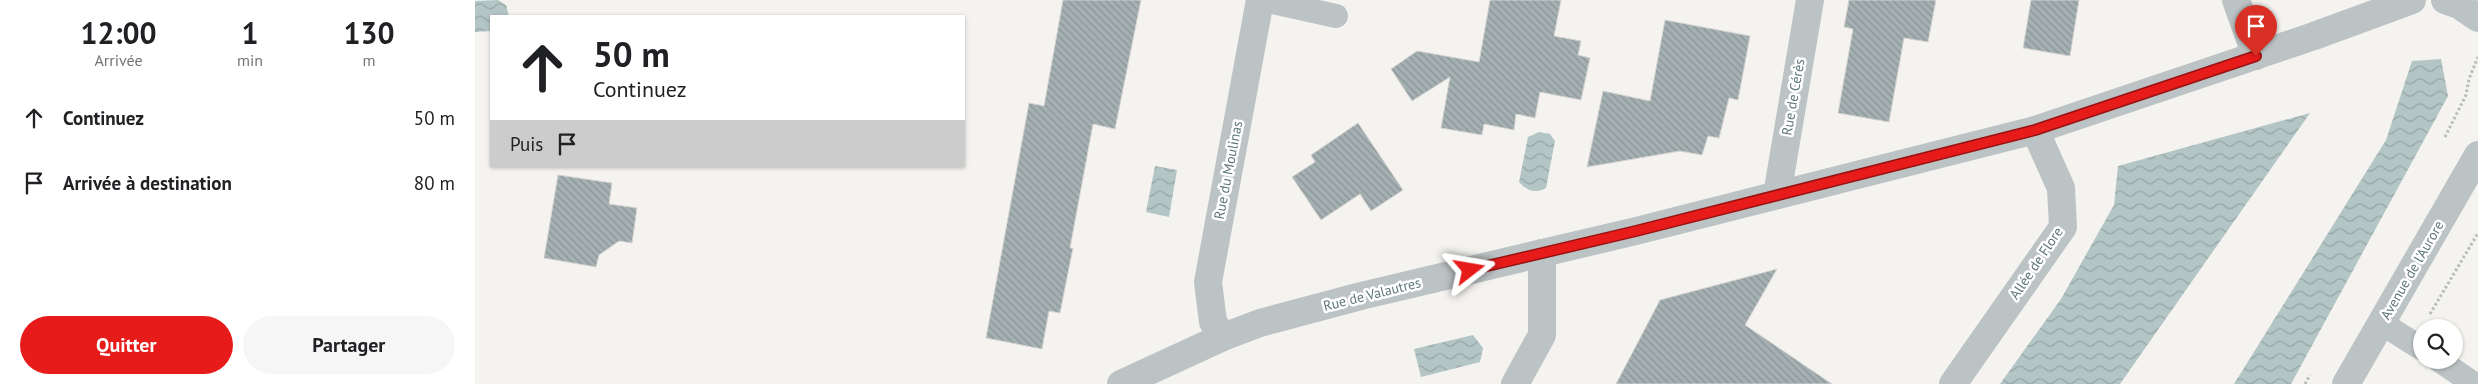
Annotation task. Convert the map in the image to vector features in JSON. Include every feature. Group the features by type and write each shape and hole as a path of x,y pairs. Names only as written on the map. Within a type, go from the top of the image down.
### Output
{"street":[{"name":"Rue du Moulinas","path":"1223,337 1213,322 1208,282 1262,0"},
{"name":"Rue de Cérès","path":"1777,195 1810,0"},
{"path":"2236,0 2256,56"},
{"name":"Rue de Valautres","path":"1121,384 1223,337 1260,324 1361,296 1542,253 2035,130 2256,56 2412,0"},
{"path":"2445,0 2459,5 2478,18"},
{"name":"Allée de Flore","path":"1953,384 2063,227 2061,188 2035,130"},
{"name":"Avenue de l'Aurore","path":"2346,384 2478,155"},
{"path":"1515,384 1542,336 1542,253"}],"lane":[{"path":"1262,0 1336,16"},
{"path":"2381,323 2413,343"},
{"path":"2452,369 2474,384"}],"path":[{"path":"2427,319 2478,233"}],"water":[{"path":"498,0 506,5 509,15 490,15 490,31 475,32 475,1"},
{"path":"2441,59 2448,96 2291,384 2234,384 2386,140 2412,61"},
{"path":"2310,113 2120,384 2000,384 2061,299 2114,205 2118,166"},
{"path":"1539,132 1550,134 1555,141 1546,188 1535,191 1525,188 1519,182 1528,137"},
{"path":"1155,166 1177,170 1169,217 1146,212"},
{"path":"1473,335 1483,348 1480,362 1421,377 1414,349"}],"building":[{"path":"1063,0 1141,0 1115,129 1093,124 1070,248 1073,248 1060,313 1049,311 1042,349 986,338 1029,103 1044,106"},
{"path":"1490,0 1561,0 1554,36 1581,41 1578,55 1590,58 1581,100 1540,92 1535,118 1516,114 1514,130 1484,124 1482,135 1441,128 1450,77 1412,101 1391,69 1417,51 1479,62"},
{"path":"1849,0 1936,0 1928,42 1904,38 1889,122 1838,113 1853,29 1844,27"},
{"path":"2031,0 2079,0 2070,56 2023,48"},
{"path":"1665,20 1750,36 1738,100 1729,98 1719,138 1708,136 1702,155 1680,151 1587,167 1603,91 1650,101"},
{"path":"1358,123 1403,190 1371,211 1360,194 1321,220 1292,177 1315,162 1311,155"},
{"path":"558,175 612,183 609,204 637,208 632,243 619,241 599,255 596,267 544,258"},
{"path":"1777,269 1745,325 1832,384 1616,384 1660,300"}],"route":[{"path":"1470,270 1636,231 2035,130 2256,56"}]}
